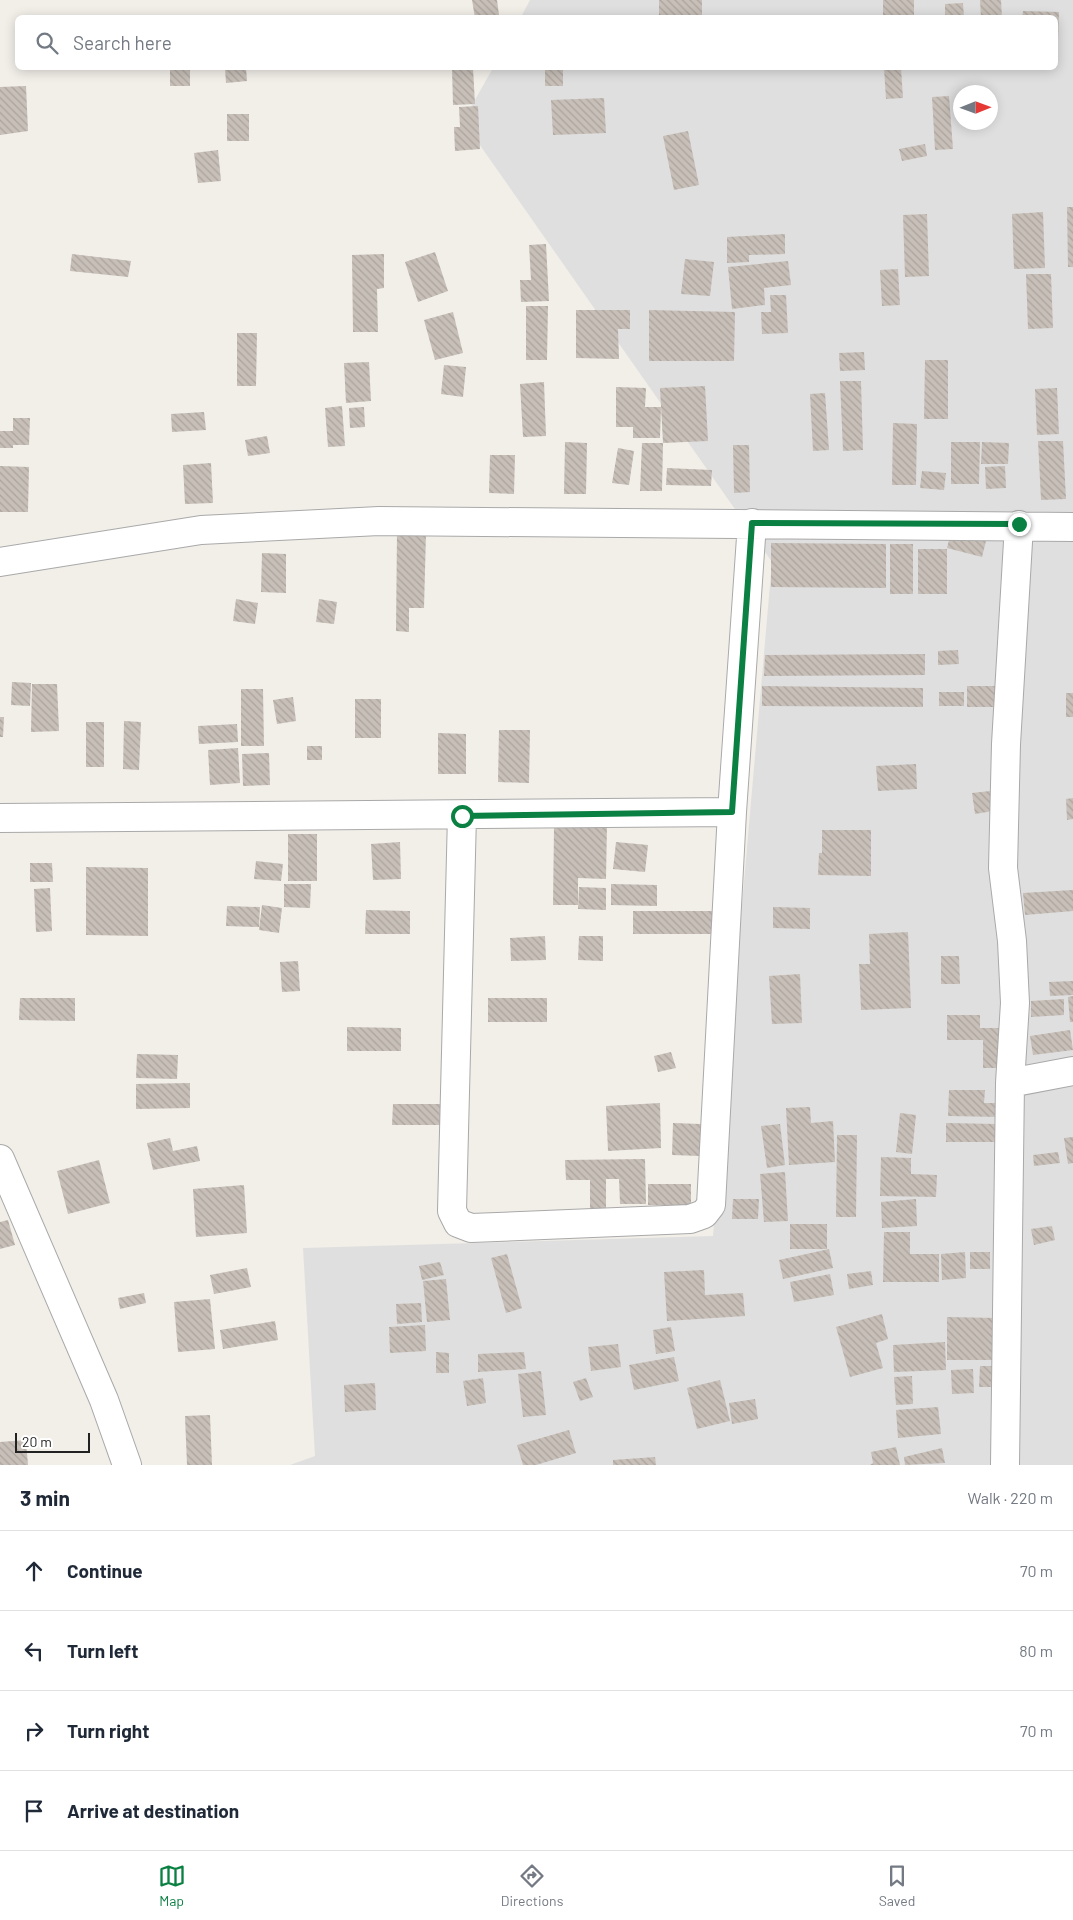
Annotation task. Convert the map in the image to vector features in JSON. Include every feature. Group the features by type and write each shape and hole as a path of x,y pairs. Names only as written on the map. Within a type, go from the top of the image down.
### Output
{"street":[{"path":"0,562 202,530 379,520 1019,524 1073,527"},
{"path":"462,816 452,1211 458,1223 471,1228 690,1219 704,1214 711,1206 732,812 752,523"},
{"path":"1005,1465 1010,1083 1015,1003 1012,941 1003,868 1006,744 1019,524"},
{"path":"0,818 462,816 732,812"},
{"path":"1010,1083 1073,1071"},
{"path":"0,1159 104,1400 126,1465"}],"shaded area":[{"path":"530,0 1073,0 1073,1465 290,1465 315,1456 303,1248 713,1236 772,562 463,121 492,70 1058,70 1058,15 522,15"}],"building":[{"path":"472,0 497,0 499,15 474,15"},
{"path":"659,0 702,0 702,15 659,15"},
{"path":"883,0 914,0 914,15 883,15"},
{"path":"980,0 1001,0 1002,15 981,15"},
{"path":"963,3 964,15 945,15 945,4"},
{"path":"1023,11 1059,12 1058,41 1058,15 1022,15"},
{"path":"170,70 190,70 190,86 170,86"},
{"path":"225,70 246,70 247,81 226,83"},
{"path":"452,70 473,70 475,104 453,105"},
{"path":"545,70 563,70 563,86 545,86"},
{"path":"884,70 901,70 903,98 886,99"},
{"path":"26,86 28,131 0,135 0,87"},
{"path":"949,96 953,149 935,150 932,97"},
{"path":"604,98 606,133 553,135 551,100"},
{"path":"478,106 480,149 455,151 454,127 460,127 459,107"},
{"path":"227,114 249,114 249,141 227,141"},
{"path":"688,131 699,185 674,190 663,136"},
{"path":"925,144 927,156 902,161 899,149"},
{"path":"218,150 221,181 198,183 194,153"},
{"path":"1067,207 1073,207 1073,267 1068,267"},
{"path":"1043,212 1045,268 1014,269 1012,214"},
{"path":"927,214 929,276 905,277 903,215"},
{"path":"785,234 785,254 749,255 749,262 727,263 727,237"},
{"path":"546,244 549,301 521,302 520,280 531,280 529,245"},
{"path":"435,252 448,291 418,302 405,262"},
{"path":"72,254 131,261 128,277 70,271"},
{"path":"384,254 384,288 377,289 378,332 353,332 352,255"},
{"path":"685,259 714,262 710,296 681,294"},
{"path":"788,261 791,285 764,288 765,305 732,309 728,267"},
{"path":"898,269 900,305 882,306 880,270"},
{"path":"1026,274 1051,274 1053,328 1028,329"},
{"path":"770,295 786,295 788,333 762,334 761,312 771,312"},
{"path":"526,306 548,306 547,360 526,360"},
{"path":"576,310 630,310 630,329 618,329 619,359 576,358"},
{"path":"649,310 735,312 734,361 649,361"},
{"path":"453,312 463,353 435,360 424,320"},
{"path":"237,333 257,333 256,386 237,386"},
{"path":"864,352 865,370 840,371 839,353"},
{"path":"925,360 948,360 948,419 924,419"},
{"path":"369,362 371,401 346,403 344,363"},
{"path":"444,365 466,367 463,397 441,394"},
{"path":"840,381 861,381 863,450 843,451"},
{"path":"544,382 546,436 523,437 520,384"},
{"path":"705,386 708,441 663,443 660,388"},
{"path":"616,387 646,388 645,407 661,407 660,438 633,438 633,427 616,427"},
{"path":"1057,388 1059,434 1037,435 1035,389"},
{"path":"825,393 829,450 813,451 810,394"},
{"path":"342,406 345,446 328,447 325,408"},
{"path":"364,407 365,427 350,428 349,408"},
{"path":"204,412 206,430 172,432 171,414"},
{"path":"13,418 30,418 29,445 13,445 13,448 0,448 0,431 13,431"},
{"path":"893,423 917,424 916,485 892,485"},
{"path":"267,436 270,453 248,456 245,440"},
{"path":"1038,441 1063,441 1066,499 1041,500"},
{"path":"565,442 587,443 586,494 564,494"},
{"path":"951,442 980,442 979,484 951,484"},
{"path":"982,442 1009,443 1008,464 981,464"},
{"path":"642,443 663,443 662,491 640,491"},
{"path":"733,445 749,445 750,492 734,493"},
{"path":"618,448 634,451 629,485 612,483"},
{"path":"490,455 515,455 514,494 489,493"},
{"path":"211,463 213,503 185,504 183,465"},
{"path":"0,466 29,467 28,512 0,512"},
{"path":"1005,466 1006,488 986,489 985,467"},
{"path":"667,468 712,470 711,486 666,485"},
{"path":"922,471 946,473 944,490 920,488"},
{"path":"397,532 426,533 424,608 409,608 409,632 396,631"},
{"path":"951,532 986,541 982,557 947,548"},
{"path":"771,543 886,544 886,588 771,587"},
{"path":"890,544 913,544 913,594 890,594"},
{"path":"918,549 947,549 947,594 918,594"},
{"path":"262,553 286,554 286,593 261,592"},
{"path":"236,599 258,603 255,624 233,621"},
{"path":"319,599 337,602 334,624 316,622"},
{"path":"958,650 959,664 938,665 938,651"},
{"path":"925,654 925,675 764,676 765,655"},
{"path":"12,682 31,683 30,706 11,705"},
{"path":"32,684 57,684 59,731 31,732"},
{"path":"762,686 923,688 923,707 762,706"},
{"path":"967,686 996,686 997,707 967,707"},
{"path":"241,689 263,689 264,746 241,746"},
{"path":"939,692 964,692 964,706 939,706"},
{"path":"1066,693 1073,693 1073,717 1066,717"},
{"path":"293,697 296,721 277,724 273,700"},
{"path":"355,699 381,699 381,738 355,738"},
{"path":"0,717 4,717 3,737 0,737"},
{"path":"124,721 141,722 139,770 123,769"},
{"path":"86,722 104,722 104,767 86,767"},
{"path":"237,724 238,742 199,744 198,726"},
{"path":"499,730 530,730 529,783 498,782"},
{"path":"438,733 466,734 466,774 438,774"},
{"path":"307,746 322,746 322,760 307,760"},
{"path":"238,748 240,783 210,785 208,750"},
{"path":"269,753 270,785 243,786 242,754"},
{"path":"916,764 917,789 878,791 876,766"},
{"path":"990,791 993,811 975,814 972,793"},
{"path":"1073,798 1073,819 1067,820 1066,799"},
{"path":"587,823 607,824 606,879 578,878 578,905 553,905 554,828 587,828"},
{"path":"822,830 871,830 871,876 818,875 819,853 822,853"},
{"path":"288,834 317,834 317,881 288,881"},
{"path":"400,842 401,879 373,880 371,844"},
{"path":"616,842 648,845 645,872 613,869"},
{"path":"256,861 283,864 281,881 254,879"},
{"path":"30,863 52,863 53,882 30,882"},
{"path":"86,867 148,868 148,936 86,935"},
{"path":"284,884 311,884 310,908 284,907"},
{"path":"611,884 657,885 657,906 611,905"},
{"path":"579,887 606,888 606,910 578,909"},
{"path":"50,888 52,931 36,932 34,889"},
{"path":"1073,890 1073,911 1025,915 1023,893"},
{"path":"262,905 282,908 279,933 259,930"},
{"path":"227,906 260,907 259,927 226,926"},
{"path":"773,907 810,908 810,929 773,928"},
{"path":"366,910 410,911 410,934 365,934"},
{"path":"633,911 714,911 714,934 633,934"},
{"path":"908,932 911,1008 861,1010 859,964 870,964 869,934"},
{"path":"545,936 546,960 511,961 510,938"},
{"path":"579,936 603,936 603,961 578,960"},
{"path":"941,956 959,956 960,984 941,984"},
{"path":"298,961 300,991 282,992 280,962"},
{"path":"800,974 802,1023 772,1024 769,976"},
{"path":"1073,981 1073,995 1050,996 1049,982"},
{"path":"1073,996 1073,1022 1070,1022 1068,997"},
{"path":"20,998 75,998 75,1021 19,1020"},
{"path":"488,998 547,998 547,1022 488,1022"},
{"path":"1064,999 1064,1015 1031,1017 1031,1001"},
{"path":"947,1015 980,1015 980,1028 1006,1028 1006,1068 983,1068 983,1040 947,1040"},
{"path":"347,1027 401,1028 401,1051 347,1051"},
{"path":"1070,1030 1073,1050 1033,1055 1030,1036"},
{"path":"671,1052 676,1068 658,1072 654,1056"},
{"path":"137,1054 178,1055 177,1079 136,1078"},
{"path":"190,1083 190,1108 136,1109 136,1084"},
{"path":"949,1090 985,1090 984,1103 1001,1103 1001,1117 948,1116"},
{"path":"660,1103 661,1148 608,1151 606,1106"},
{"path":"393,1104 445,1104 445,1125 392,1125"},
{"path":"810,1107 811,1123 833,1121 835,1162 789,1165 786,1108"},
{"path":"900,1113 916,1115 912,1154 896,1152"},
{"path":"673,1123 701,1124 700,1156 672,1155"},
{"path":"946,1123 996,1124 996,1142 946,1142"},
{"path":"780,1124 785,1165 767,1168 761,1126"},
{"path":"837,1135 857,1135 856,1217 836,1217"},
{"path":"1073,1137 1073,1163 1068,1164 1064,1138"},
{"path":"170,1138 173,1151 197,1146 200,1161 153,1170 147,1143"},
{"path":"1058,1152 1060,1163 1034,1166 1033,1155"},
{"path":"881,1157 911,1158 911,1174 937,1175 936,1197 880,1196"},
{"path":"645,1159 646,1204 620,1204 619,1179 606,1179 606,1213 590,1213 590,1180 566,1180 565,1160"},
{"path":"99,1160 110,1203 68,1214 57,1171"},
{"path":"785,1172 788,1221 764,1222 760,1174"},
{"path":"648,1184 691,1184 691,1205 648,1205"},
{"path":"244,1185 247,1233 196,1237 193,1189"},
{"path":"733,1199 759,1199 758,1219 732,1219"},
{"path":"916,1199 917,1226 882,1228 881,1202"},
{"path":"8,1220 15,1245 0,1249 0,1222"},
{"path":"790,1224 827,1224 827,1249 790,1249"},
{"path":"1052,1226 1055,1240 1034,1245 1031,1229"},
{"path":"884,1232 910,1232 910,1254 939,1254 939,1282 883,1282"},
{"path":"829,1249 833,1268 783,1279 779,1260"},
{"path":"965,1252 966,1278 942,1280 941,1254"},
{"path":"970,1252 990,1252 990,1269 970,1269"},
{"path":"507,1254 522,1308 506,1313 491,1258"},
{"path":"440,1262 444,1275 422,1280 419,1266"},
{"path":"247,1268 251,1287 214,1294 210,1275"},
{"path":"704,1270 705,1295 743,1293 745,1316 667,1321 664,1272"},
{"path":"871,1271 873,1285 849,1289 847,1274"},
{"path":"830,1274 834,1295 794,1302 790,1282"},
{"path":"446,1279 450,1320 427,1322 423,1281"},
{"path":"144,1293 146,1303 120,1309 118,1298"},
{"path":"210,1299 215,1349 178,1352 174,1302"},
{"path":"421,1303 422,1322 397,1324 396,1304"},
{"path":"882,1314 888,1339 876,1343 883,1368 850,1377 836,1327"},
{"path":"947,1317 997,1318 997,1360 947,1360"},
{"path":"275,1321 278,1340 223,1349 220,1330"},
{"path":"425,1325 426,1351 390,1353 389,1327"},
{"path":"671,1327 675,1351 656,1354 653,1330"},
{"path":"945,1342 946,1370 894,1372 893,1345"},
{"path":"618,1344 621,1367 591,1371 588,1347"},
{"path":"436,1352 449,1353 449,1373 436,1373"},
{"path":"524,1352 526,1369 478,1372 478,1354"},
{"path":"674,1357 679,1381 634,1390 629,1365"},
{"path":"980,1366 998,1366 998,1387 979,1387"},
{"path":"973,1369 974,1393 952,1394 951,1370"},
{"path":"541,1371 546,1415 523,1417 518,1374"},
{"path":"912,1376 913,1404 896,1405 894,1377"},
{"path":"483,1378 486,1403 467,1406 463,1381"},
{"path":"586,1378 593,1397 580,1401 573,1382"},
{"path":"720,1380 730,1421 697,1429 687,1388"},
{"path":"375,1383 376,1410 345,1412 344,1385"},
{"path":"755,1399 758,1419 732,1424 729,1403"},
{"path":"938,1407 941,1434 898,1438 896,1410"},
{"path":"210,1415 212,1465 187,1465 185,1416"},
{"path":"569,1430 576,1453 536,1465 523,1465 517,1445"},
{"path":"26,1440 28,1465 0,1465 0,1442"},
{"path":"896,1447 900,1465 870,1465 873,1463 871,1452"},
{"path":"942,1448 945,1463 905,1465 904,1457"},
{"path":"655,1457 656,1465 613,1465 613,1460"}],"route":[{"path":"462,816 732,812 752,523 1019,524"}]}
